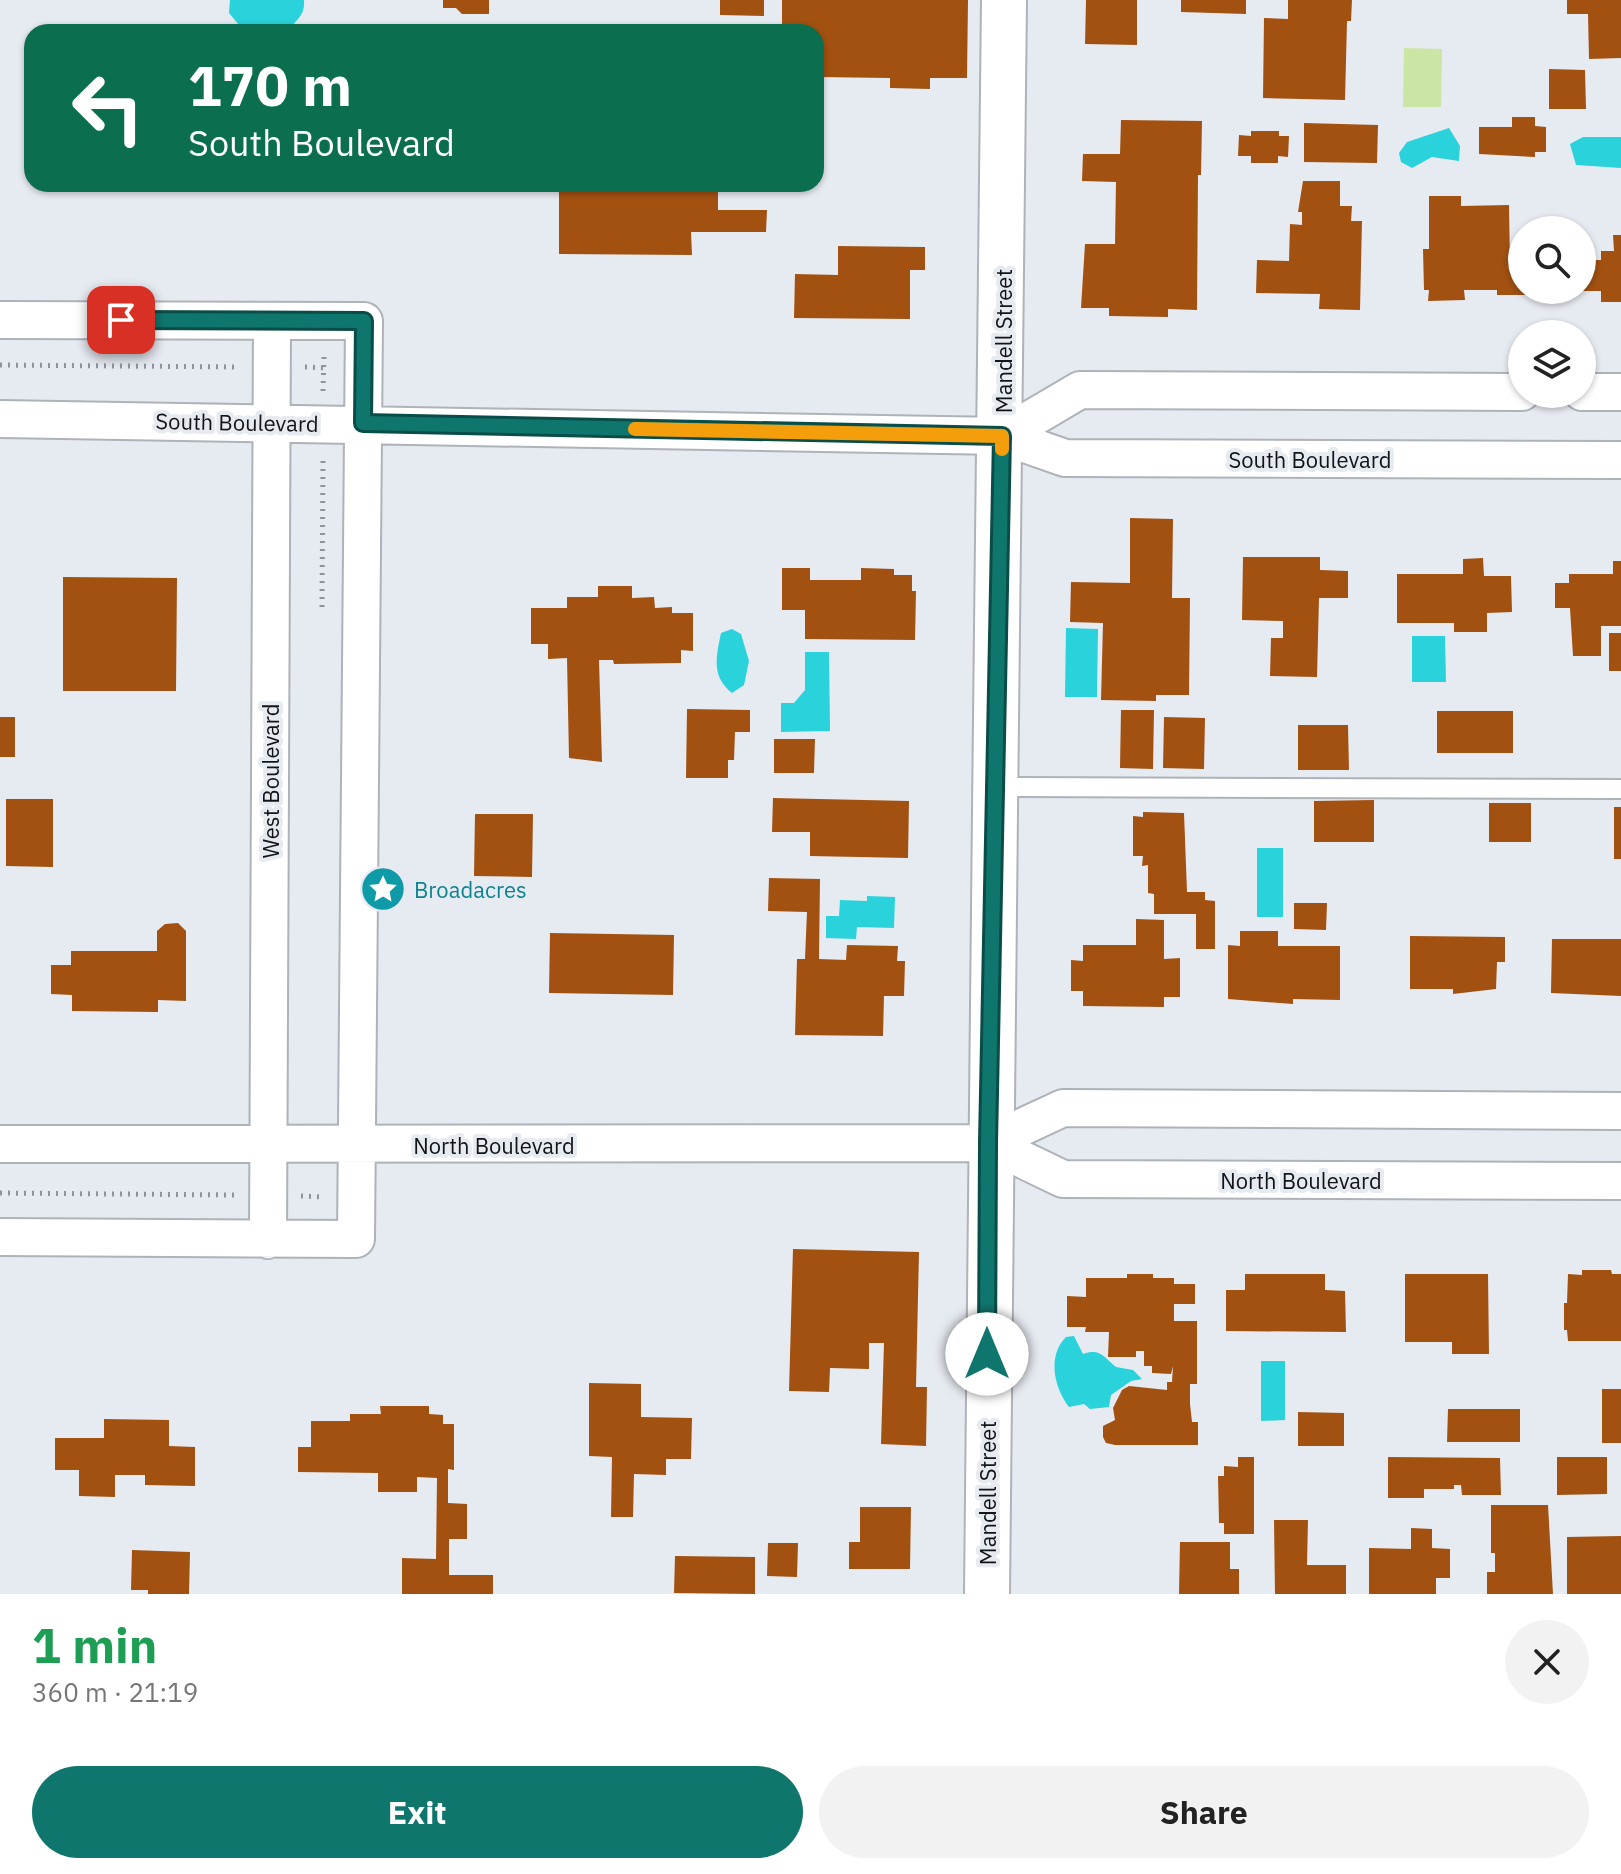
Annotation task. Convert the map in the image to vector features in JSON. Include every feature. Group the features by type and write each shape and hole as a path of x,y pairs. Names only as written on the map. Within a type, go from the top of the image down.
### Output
{"street":[{"name":"Mandell Street","path":"987,1594 988,1143 1002,436 1004,0"},
{"path":"0,320 364,321 356,1239 0,1237"},
{"name":"West Boulevard","path":"268,1240 272,321"},
{"path":"1002,436 1080,390 1508,392"},
{"path":"1596,392 1621,392"},
{"name":"South Boulevard","path":"0,419 1002,436 1065,458 1621,460"},
{"name":"North Boulevard","path":"0,1144 988,1143 1063,1108 1621,1111"},
{"name":"North Boulevard","path":"988,1143 1063,1179 1621,1181"}],"lane":[{"path":"996,787 1621,789"}],"path":[{"path":"0,365 364,368"},
{"path":"0,1193 356,1197"}],"green space":[{"path":"1404,48 1442,49 1441,107 1403,107"}],"water":[{"path":"230,0 304,0 301,14 293,24 238,24 229,13"},
{"path":"1449,128 1460,146 1459,161 1432,157 1412,168 1401,162 1399,153 1407,142"},
{"path":"1583,137 1621,137 1621,168 1576,165 1570,144"},
{"path":"1066,628 1098,629 1097,697 1065,697"},
{"path":"732,629 741,634 749,661 744,685 732,693 718,673 717,658 721,633"},
{"path":"1412,636 1445,636 1446,682 1412,682"},
{"path":"805,652 829,652 830,731 781,732 781,703 794,703 805,690"},
{"path":"1257,848 1283,848 1283,917 1257,917"},
{"path":"867,896 895,897 894,928 857,927 856,939 826,938 826,916 839,916 840,900 867,901"},
{"path":"1074,1336 1083,1354 1098,1353 1116,1367 1133,1370 1142,1379 1131,1381 1111,1395 1109,1407 1090,1409 1084,1404 1069,1407 1056,1382 1055,1362 1060,1345 1066,1337"},
{"path":"1261,1361 1285,1361 1285,1420 1261,1421"}],"building":[{"path":"443,0 489,0 489,14 462,14 456,8 443,8"},
{"path":"720,0 764,0 764,16 720,15"},
{"path":"782,0 968,0 967,78 930,78 930,89 890,88 890,78 824,77 824,24 782,24"},
{"path":"1086,0 1137,0 1137,45 1085,44"},
{"path":"1181,0 1246,0 1246,14 1181,12"},
{"path":"1288,0 1352,0 1351,21 1347,21 1345,100 1263,98 1264,18 1288,19"},
{"path":"1567,0 1621,0 1621,58 1589,59 1588,14 1567,14"},
{"path":"1549,69 1585,70 1586,109 1549,109"},
{"path":"1512,117 1535,117 1535,126 1546,127 1546,152 1535,152 1535,157 1479,154 1479,127 1512,127"},
{"path":"1121,120 1202,121 1201,175 1198,175 1197,310 1168,309 1168,317 1109,316 1109,308 1081,308 1085,244 1115,244 1116,182 1082,181 1083,154 1120,154"},
{"path":"1304,123 1378,125 1377,163 1304,162"},
{"path":"1251,131 1279,131 1279,136 1289,136 1288,157 1278,156 1278,163 1251,163 1251,156 1238,156 1239,135 1251,136"},
{"path":"1303,181 1340,181 1340,206 1352,206 1351,221 1362,221 1360,310 1319,309 1320,294 1256,293 1257,260 1289,261 1290,224 1302,225 1302,212 1298,212"},
{"path":"559,192 718,192 718,210 767,210 766,232 691,232 692,255 559,254"},
{"path":"1429,196 1461,196 1461,206 1509,205 1508,295 1497,295 1497,290 1464,290 1465,300 1428,301 1429,290 1424,290 1423,249 1429,249"},
{"path":"1613,235 1621,235 1621,302 1601,302 1601,291 1596,291 1596,260 1601,260 1601,251 1614,251"},
{"path":"838,246 925,247 925,270 910,270 910,319 794,318 795,274 838,275"},
{"path":"1130,518 1173,519 1172,598 1190,598 1189,695 1156,695 1156,701 1101,700 1103,623 1070,622 1071,582 1130,583"},
{"path":"1243,557 1320,557 1320,570 1348,571 1348,598 1319,598 1317,677 1270,676 1271,638 1283,638 1283,621 1242,620"},
{"path":"1483,558 1484,576 1511,576 1512,612 1487,613 1487,632 1454,632 1454,623 1397,623 1397,574 1463,574 1463,559"},
{"path":"1613,561 1621,561 1621,626 1601,626 1601,656 1573,656 1570,608 1555,608 1555,583 1569,583 1569,574 1613,574"},
{"path":"782,568 810,568 810,580 861,580 861,568 894,569 894,575 912,575 912,591 916,591 915,640 805,639 805,610 782,610"},
{"path":"63,577 177,578 176,691 63,691"},
{"path":"598,586 632,586 632,598 654,597 655,608 672,607 672,613 693,613 693,651 681,650 681,663 614,664 613,660 599,660 602,762 569,758 567,658 548,659 548,644 531,644 531,608 567,608 567,597 598,597"},
{"path":"1609,633 1621,633 1621,671 1609,671"},
{"path":"687,709 750,710 750,732 735,732 734,760 728,760 728,778 686,778"},
{"path":"1121,710 1154,710 1153,769 1120,768"},
{"path":"1437,711 1513,711 1513,753 1437,753"},
{"path":"0,717 15,717 15,757 0,757"},
{"path":"1164,717 1205,718 1204,769 1163,768"},
{"path":"1298,725 1348,725 1349,770 1298,770"},
{"path":"774,739 815,739 814,773 774,773"},
{"path":"773,798 909,801 908,858 810,856 810,832 772,832"},
{"path":"6,799 53,799 53,867 6,866"},
{"path":"1374,800 1374,842 1314,842 1314,801"},
{"path":"1489,803 1531,803 1531,842 1489,842"},
{"path":"1614,807 1621,807 1621,859 1614,859"},
{"path":"1143,812 1184,813 1187,892 1205,892 1205,900 1215,901 1215,949 1196,949 1196,914 1154,914 1154,894 1148,893 1148,865 1142,866 1143,856 1133,856 1133,816 1143,817"},
{"path":"475,814 533,814 532,877 474,876"},
{"path":"769,878 820,879 819,959 846,960 847,945 898,946 897,961 905,961 904,996 884,996 883,1036 795,1035 797,959 805,959 807,912 768,911"},
{"path":"1294,903 1327,903 1326,930 1294,929"},
{"path":"1136,919 1164,920 1164,959 1180,958 1180,997 1164,997 1164,1007 1083,1006 1083,991 1071,991 1071,960 1083,961 1083,945 1136,945"},
{"path":"178,923 186,931 186,1001 158,1000 158,1012 72,1011 72,995 51,994 51,965 71,965 71,951 157,951 157,931 165,924"},
{"path":"1240,931 1278,931 1278,946 1340,946 1340,1000 1293,999 1293,1004 1228,999 1228,945 1240,946"},
{"path":"550,933 674,935 673,995 549,993"},
{"path":"1410,936 1505,937 1505,962 1497,962 1496,989 1453,994 1453,989 1410,989"},
{"path":"1552,939 1621,939 1621,996 1551,993"},
{"path":"793,1249 919,1252 916,1387 927,1387 926,1446 881,1444 884,1343 869,1343 869,1369 830,1368 829,1392 789,1391"},
{"path":"1582,1270 1611,1270 1612,1274 1621,1274 1621,1341 1568,1341 1567,1330 1564,1330 1564,1303 1567,1303 1568,1274 1582,1275"},
{"path":"1127,1274 1153,1274 1153,1278 1174,1278 1174,1284 1195,1284 1195,1304 1174,1304 1174,1321 1197,1321 1197,1384 1190,1384 1190,1404 1192,1422 1198,1422 1198,1445 1115,1445 1106,1443 1103,1437 1103,1426 1115,1420 1113,1408 1122,1390 1129,1386 1167,1390 1167,1382 1172,1382 1173,1366 1171,1374 1152,1373 1152,1366 1144,1366 1144,1351 1136,1351 1136,1357 1108,1357 1109,1332 1085,1332 1086,1327 1067,1327 1067,1296 1086,1297 1086,1278 1127,1278"},
{"path":"1245,1274 1325,1274 1325,1290 1345,1291 1346,1332 1226,1331 1226,1290 1245,1290"},
{"path":"1405,1274 1488,1274 1489,1354 1452,1354 1452,1342 1405,1342"},
{"path":"589,1383 641,1384 641,1417 692,1418 691,1459 666,1459 666,1475 634,1474 633,1517 611,1517 612,1457 589,1456"},
{"path":"1602,1389 1621,1389 1621,1443 1602,1443"},
{"path":"380,1406 429,1406 429,1414 443,1415 443,1424 454,1424 454,1470 448,1469 448,1503 467,1504 467,1539 449,1539 449,1575 493,1575 493,1594 402,1594 402,1558 436,1559 437,1478 417,1477 417,1492 378,1492 378,1473 298,1472 298,1447 311,1447 311,1421 350,1421 350,1414 381,1414"},
{"path":"1448,1409 1520,1409 1520,1442 1447,1442"},
{"path":"1298,1412 1344,1413 1344,1446 1298,1446"},
{"path":"104,1419 169,1420 169,1446 195,1447 195,1486 145,1485 145,1475 115,1475 115,1497 79,1496 79,1470 55,1470 55,1438 104,1438"},
{"path":"1238,1457 1254,1457 1254,1534 1224,1534 1224,1523 1219,1523 1218,1476 1224,1476 1224,1466 1238,1467"},
{"path":"1388,1457 1500,1458 1501,1495 1462,1495 1461,1485 1454,1485 1454,1489 1424,1489 1424,1498 1388,1498"},
{"path":"1557,1457 1607,1457 1607,1494 1557,1495"},
{"path":"1491,1505 1548,1505 1553,1594 1487,1594 1487,1572 1495,1572 1495,1553 1491,1553"},
{"path":"860,1507 911,1507 910,1569 849,1569 849,1542 860,1542"},
{"path":"1274,1520 1308,1520 1307,1565 1346,1565 1346,1594 1275,1594"},
{"path":"1411,1528 1432,1529 1432,1548 1450,1549 1450,1578 1436,1578 1436,1594 1369,1594 1369,1548 1411,1549"},
{"path":"1621,1536 1621,1594 1567,1594 1567,1537"},
{"path":"1180,1542 1230,1542 1230,1569 1239,1569 1239,1594 1179,1594"},
{"path":"768,1543 798,1543 797,1577 767,1576"},
{"path":"132,1550 190,1552 189,1594 148,1594 148,1590 131,1590"},
{"path":"675,1556 755,1557 755,1594 674,1593"}],"slow traffic":[{"path":"635,429 1002,436 1002,449"}],"place":[{"name":"Broadacres","path":"383,889"}],"route":[{"path":"121,320 364,321 363,423 1002,436 988,1143 987,1354"}]}
